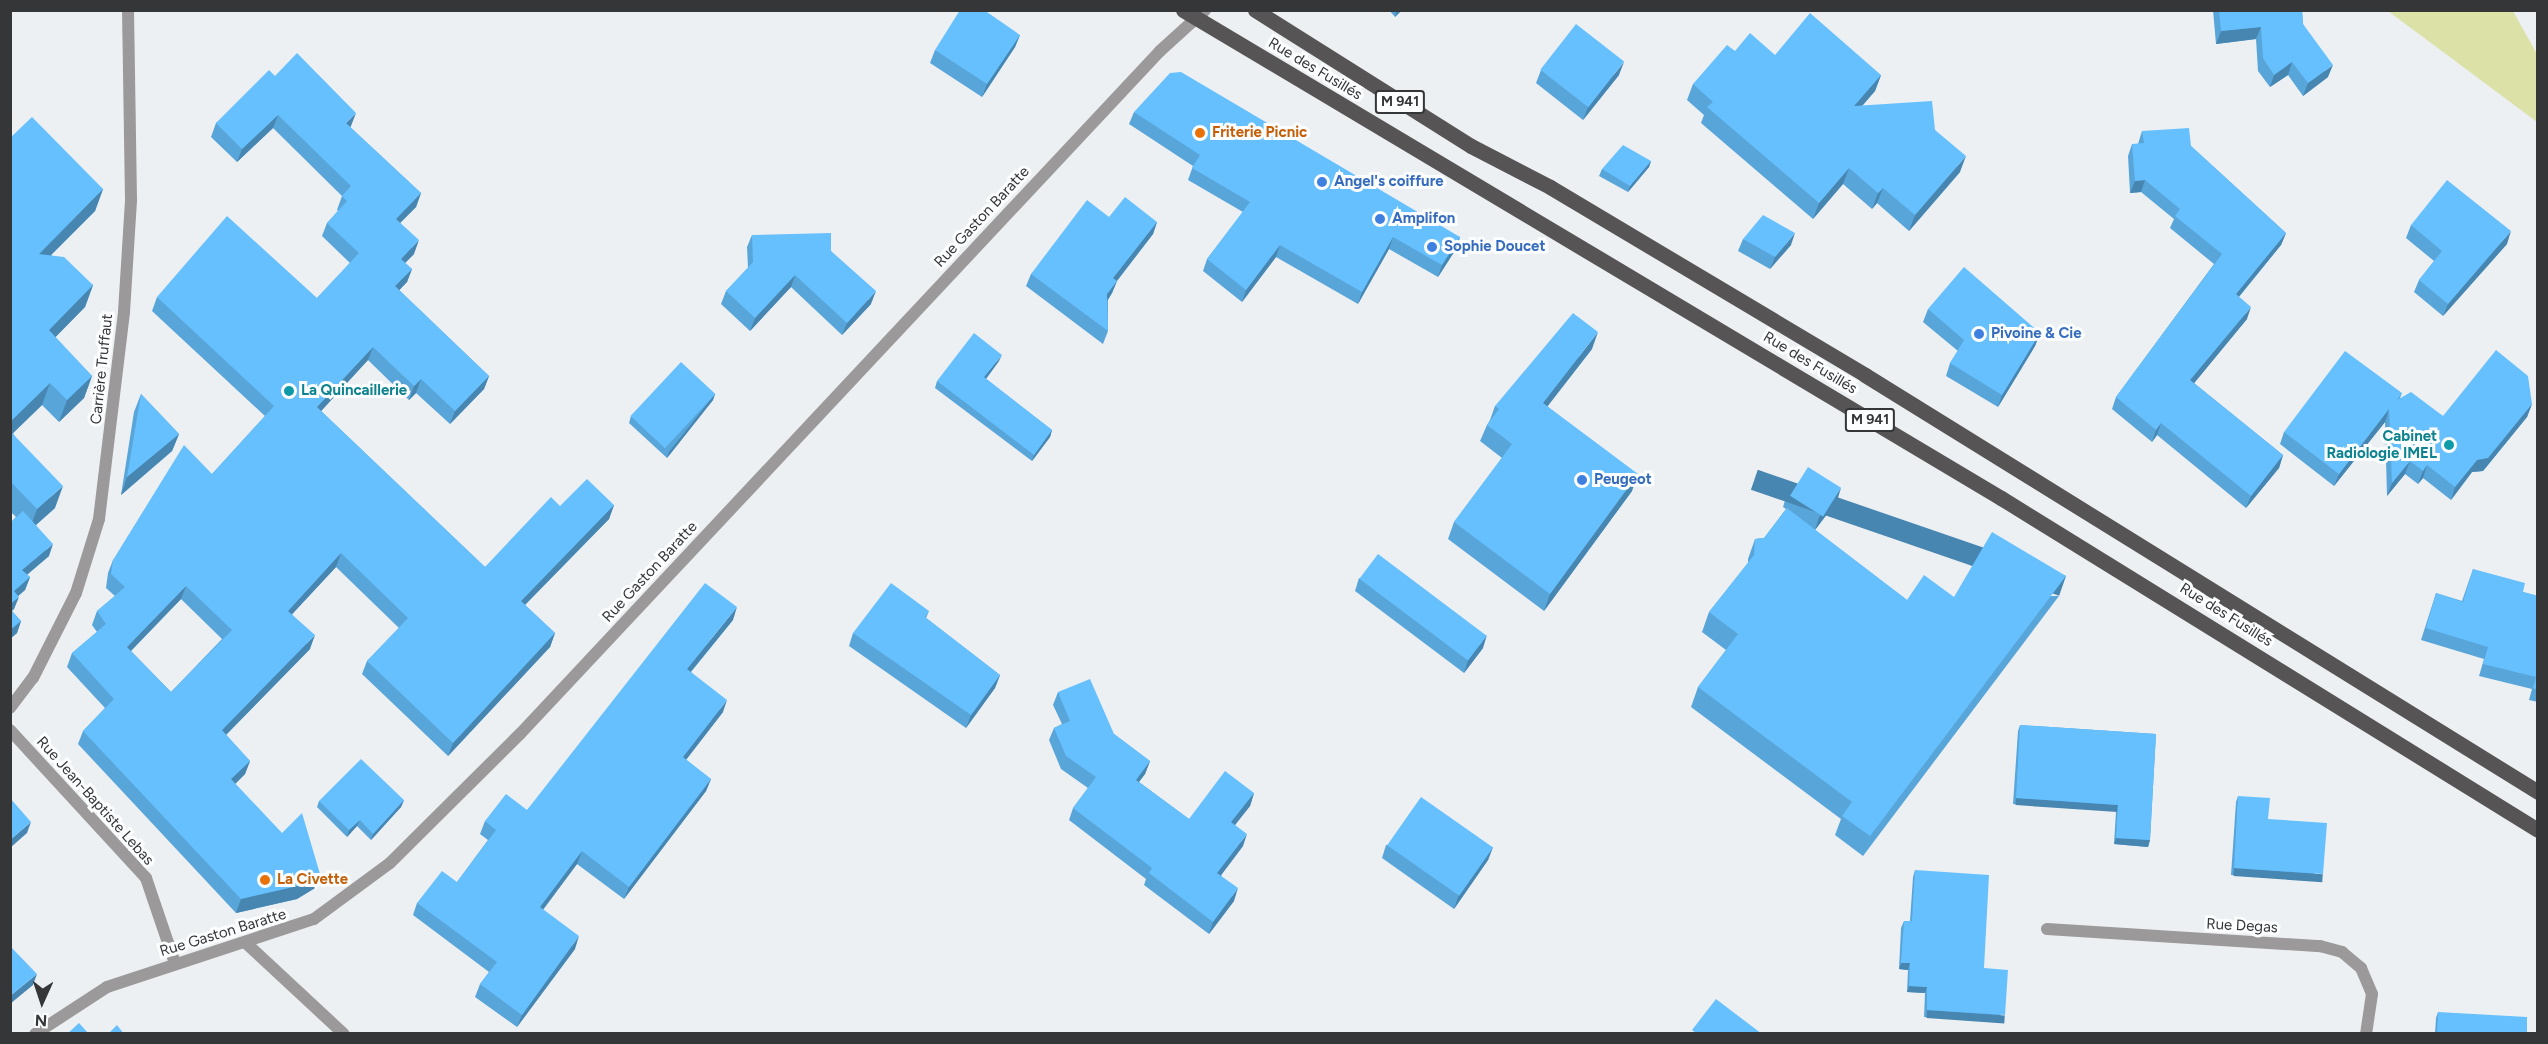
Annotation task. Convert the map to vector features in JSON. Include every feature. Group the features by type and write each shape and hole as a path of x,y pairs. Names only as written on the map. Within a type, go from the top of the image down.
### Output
{"main road":[{"name":"Rue des Fusillés","path":"1183,10 1201,15 2001,498 2538,830"},
{"name":"Rue des Fusillés","path":"1255,10 1471,146 1806,339 2538,792"}],"street":[{"name":"Carrière Truffaut","path":"10,708 38,670 76,593 99,519 130,211 128,10"},
{"name":"Rue Gaston Baratte","path":"34,1034 87,997 175,963 247,944 337,906 439,817 1118,95 1201,15"},
{"name":"Rue Jean-Baptiste Lebas","path":"10,730 146,878 175,963"},
{"name":"Rue Degas","path":"2048,929 2320,946 2342,952 2361,968 2372,994 2366,1034"},
{"path":"247,944 344,1034"}],"green space":[{"path":"2388,11 2513,11 2537,54 2537,122"}],"building":[{"path":"960,10 984,10 1020,35 987,84 935,50"},
{"path":"2219,10 2302,10 2303,24 2333,65 2308,83 2292,62 2274,75 2263,58 2261,27 2221,31"},
{"path":"1810,13 1881,75 1854,106 1932,101 1935,130 1966,156 1915,215 1883,188 1878,193 1849,168 1819,203 1707,107 1713,102 1693,84 1727,45 1735,51 1750,33 1775,55"},
{"path":"1576,24 1624,62 1588,107 1540,70"},
{"path":"297,53 356,113 346,123 421,193 396,219 419,240 401,259 412,269 395,286 489,376 455,411 421,379 414,386 373,347 317,407 485,567 551,497 560,506 587,479 614,505 521,601 555,633 453,743 367,661 408,618 341,553 288,611 315,635 222,730 250,761 231,779 282,833 302,813 320,874 302,885 241,899 83,731 114,699 72,653 106,624 97,611 125,587 111,574 113,560 184,445 212,474 274,406 157,297 227,216 317,298 359,253 327,223 347,201 342,196 351,186 278,115 242,149 216,123 269,70 275,76","holes":["186,586 232,630 171,692 127,647"]},
{"path":"1181,72 1460,237 1442,265 1393,237 1362,292 1280,245 1246,290 1207,259 1250,202 1192,168 1200,155 1134,112 1170,73"},
{"path":"32,117 103,189 39,254 64,257 93,285 49,330 92,376 67,400 50,383 10,422 10,138"},
{"path":"2189,128 2191,146 2286,233 2236,294 2251,307 2190,380 2283,455 2251,496 2161,423 2156,430 2116,397 2222,254 2175,216 2180,209 2145,180 2135,181 2132,144 2144,143 2142,131"},
{"path":"1623,145 1651,161 1630,186 1602,169"},
{"path":"2447,180 2511,231 2448,304 2419,280 2442,251 2411,225"},
{"path":"1125,197 1157,222 1113,278 1117,281 1107,294 1108,331 1031,274 1087,200 1109,217"},
{"path":"1763,215 1795,233 1775,257 1743,239"},
{"path":"831,233 831,251 876,291 847,323 795,275 755,318 726,291 753,262 752,235"},
{"name":"Pivoine & Cie","path":"1964,267 2040,333 2002,395 1950,363 1964,340 1928,309"},
{"path":"1573,313 1598,332 1543,403 1638,474 1550,594 1454,522 1512,444 1487,425 1499,409 1495,406"},
{"path":"974,333 1002,355 984,377 1052,430 1034,455 937,381"},
{"path":"2496,350 2528,376 2532,404 2488,458 2477,460 2455,487 2427,465 2423,471 2410,461 2392,483 2389,409 2339,474 2284,432 2345,351 2402,393 2397,400 2411,392 2443,416"},
{"path":"681,362 715,394 665,448 631,416"},
{"path":"141,394 179,434 127,477"},
{"path":"10,431 63,486 37,509 10,481"},
{"path":"1808,467 1841,488 1823,517 1790,496"},
{"path":"1787,508 1907,600 1924,575 1954,597 1992,532 2066,576 1870,836 1842,816 1852,802 1698,687 1738,634 1709,612 1754,555 1755,539 1764,538"},
{"path":"23,511 53,544 22,570 30,577 14,591 19,597 10,604 10,523"},
{"path":"1378,554 1487,636 1468,661 1359,579"},
{"path":"2473,569 2525,583 2523,592 2538,596 2538,690 2533,688 2536,677 2483,664 2488,647 2426,628 2436,593 2463,602"},
{"path":"705,583 737,607 687,669 727,700 683,757 711,779 629,887 582,851 540,907 579,936 522,1015 480,984 497,962 417,903 442,871 457,882 496,830 485,821 506,794 527,810"},
{"path":"891,583 929,611 925,617 1000,675 971,715 853,633"},
{"path":"10,609 21,621 10,630"},
{"path":"1090,679 1114,734 1150,761 1136,780 1189,819 1225,771 1254,793 1231,822 1247,834 1217,873 1238,888 1213,922 1149,873 1152,868 1073,808 1096,777 1066,756 1054,728 1070,721 1058,692"},
{"path":"2020,725 2156,734 2150,840 2116,838 2118,805 2016,798"},
{"path":"361,759 404,800 373,834 360,820 349,830 319,801"},
{"path":"2238,796 2270,798 2268,819 2327,823 2323,874 2234,868"},
{"path":"1421,797 1493,847 1459,896 1387,845"},
{"path":"10,798 31,822 10,840"},
{"path":"1915,870 1989,875 1984,968 2008,970 2005,1015 1927,1010 1927,987 1909,986 1910,963 1901,963 1904,921 1912,921"},
{"path":"10,946 37,974 10,996"},
{"path":"1716,999 1762,1034 1697,1034 1692,1030"},
{"path":"2438,1012 2527,1017 2527,1034 2437,1034"},
{"path":"79,1023 89,1034 67,1034"},
{"path":"117,1025 124,1034 108,1034"}],"place":[{"name":"Friterie Picnic","path":"1200,133"},
{"name":"Angel's coiffure","path":"1322,182"},
{"name":"Amplifon","path":"1380,219"},
{"name":"Sophie Doucet","path":"1432,247"},
{"name":"Pivoine & Cie","path":"1979,334"},
{"name":"La Quincaillerie","path":"289,391"},
{"name":"Cabinet Radiologie IMEL","path":"2449,445"},
{"name":"Peugeot","path":"1582,480"},
{"name":"La Civette","path":"265,880"}]}
